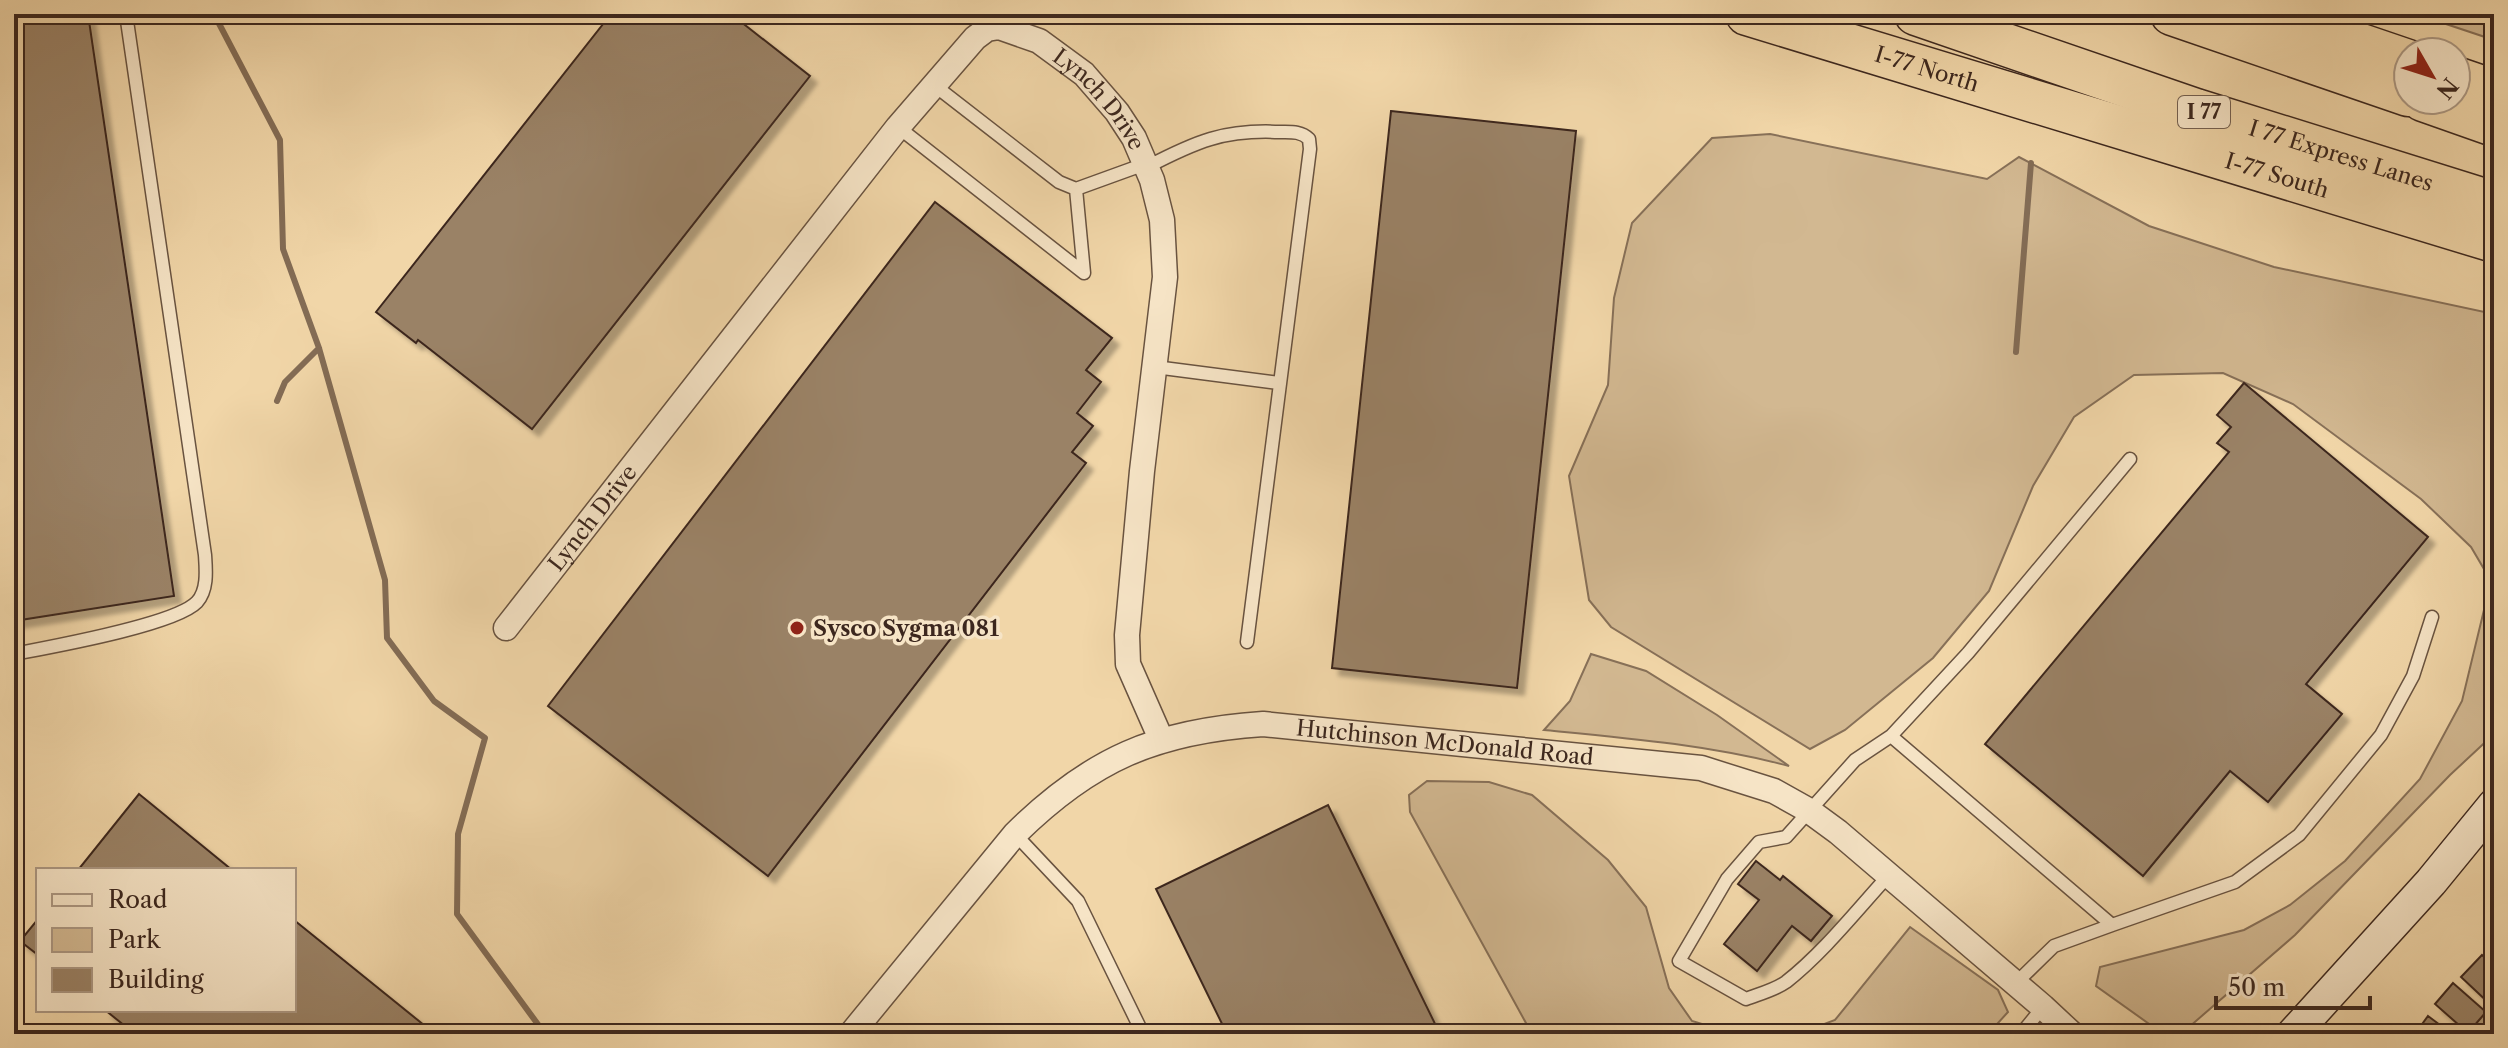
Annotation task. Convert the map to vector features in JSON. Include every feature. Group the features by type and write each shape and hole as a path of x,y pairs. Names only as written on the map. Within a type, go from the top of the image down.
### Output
{"highway":[{"name":"I-77 North","path":"1747,14 2060,109"},
{"name":"I 77 Express Lanes","path":"1916,14 2196,110 2494,203"},
{"path":"2172,14 2392,90"},
{"path":"2270,14 2392,56"},
{"path":"2472,83 2494,91"},
{"name":"I-77 South","path":"2060,109 2494,241"},
{"path":"2468,116 2494,125"}],"main road":[{"path":"2293,1034 2423,892 2494,805"}],"street":[{"name":"Lynch Drive","path":"506,628 898,127 975,38 987,29 999,27 1039,41 1084,74 1126,125 1146,166 1162,220 1165,277 1127,635 1128,664 1161,739"},
{"name":"Hutchinson McDonald Road","path":"851,1034 1015,834 1073,782 1129,751 1161,739 1218,727 1263,724 1701,768 1774,791 1808,810 1889,875 2072,1034"}],"lane":[{"path":"14,654 101,636 184,611 198,601 203,590 205,555 126,14"},
{"path":"934,85 1059,182 1076,189 1146,166 1218,136 1247,130 1298,133 1309,139 1247,642"},
{"path":"898,127 1084,273 1076,189"},
{"path":"1155,367 1279,383"},
{"path":"1889,875 1784,984 1760,994 1746,999 1679,961 1727,879 1759,842 1786,837 1855,760 1891,736 1968,653 2130,459"},
{"path":"2016,983 2054,946 2235,882 2299,835 2381,735 2413,676 2432,617"},
{"path":"1891,736 2112,925"},
{"path":"1015,834 1078,901 1143,1034"},
{"path":"2021,1034 2043,1007"}],"green space":[{"path":"2416,14 2494,14 2494,40"},
{"path":"1770,134 1987,179 2019,157 2149,226 2274,267 2494,314 2494,734 2450,775 2295,935 2181,1034 2159,1031 2096,986 2100,967 2244,930 2290,905 2345,861 2420,779 2462,701 2491,581 2471,547 2421,499 2293,404 2223,373 2134,375 2074,417 2033,486 1989,591 1933,658 1845,730 1810,749 1611,627 1589,600 1569,476 1608,385 1614,298 1632,223 1712,138"},
{"path":"1591,654 1646,671 1717,715 1789,766 1698,747 1544,730 1570,701"},
{"path":"1427,781 1489,782 1532,795 1608,860 1646,907 1669,988 1692,1021 1735,1034 1532,1034 1410,812 1409,795"},
{"path":"1910,927 1998,990 2008,1012 1988,1034 1798,1034 1835,1020"}],"building":[{"path":"14,14 88,14 174,596 14,621"},
{"path":"611,14 731,14 810,76 532,429 418,340 416,343 376,312"},
{"path":"1391,111 1576,131 1517,688 1332,668"},
{"path":"935,202 1112,338 1086,370 1101,382 1077,413 1093,426 1072,452 1086,463 768,876 548,706"},
{"path":"2244,383 2428,537 2306,684 2342,714 2268,802 2230,771 2143,876 1985,744 2229,452 2217,443 2231,427 2217,415"},
{"path":"139,794 230,868 80,868"},
{"path":"1328,805 1440,1034 1227,1034 1156,889"},
{"path":"1756,861 1780,880 1783,876 1832,916 1811,941 1792,926 1757,971 1724,944 1759,900 1738,884"},
{"path":"36,921 36,953 20,941"},
{"path":"296,922 435,1034 135,1034 108,1012 296,1012"},
{"path":"2482,955 2494,966 2492,1006 2461,977"},
{"path":"2453,983 2486,1012 2468,1033 2435,1004"},
{"path":"2428,1016 2452,1034 2415,1034"}],"waterway":[{"path":"214,14 280,140 283,249 319,348 385,580 387,638 434,701 485,738 458,834 457,914 545,1034"},
{"path":"2016,352 2031,163"},
{"path":"277,401 285,382 319,348"}],"place":[{"name":"Sysco Sygma 081","path":"797,628"}]}
